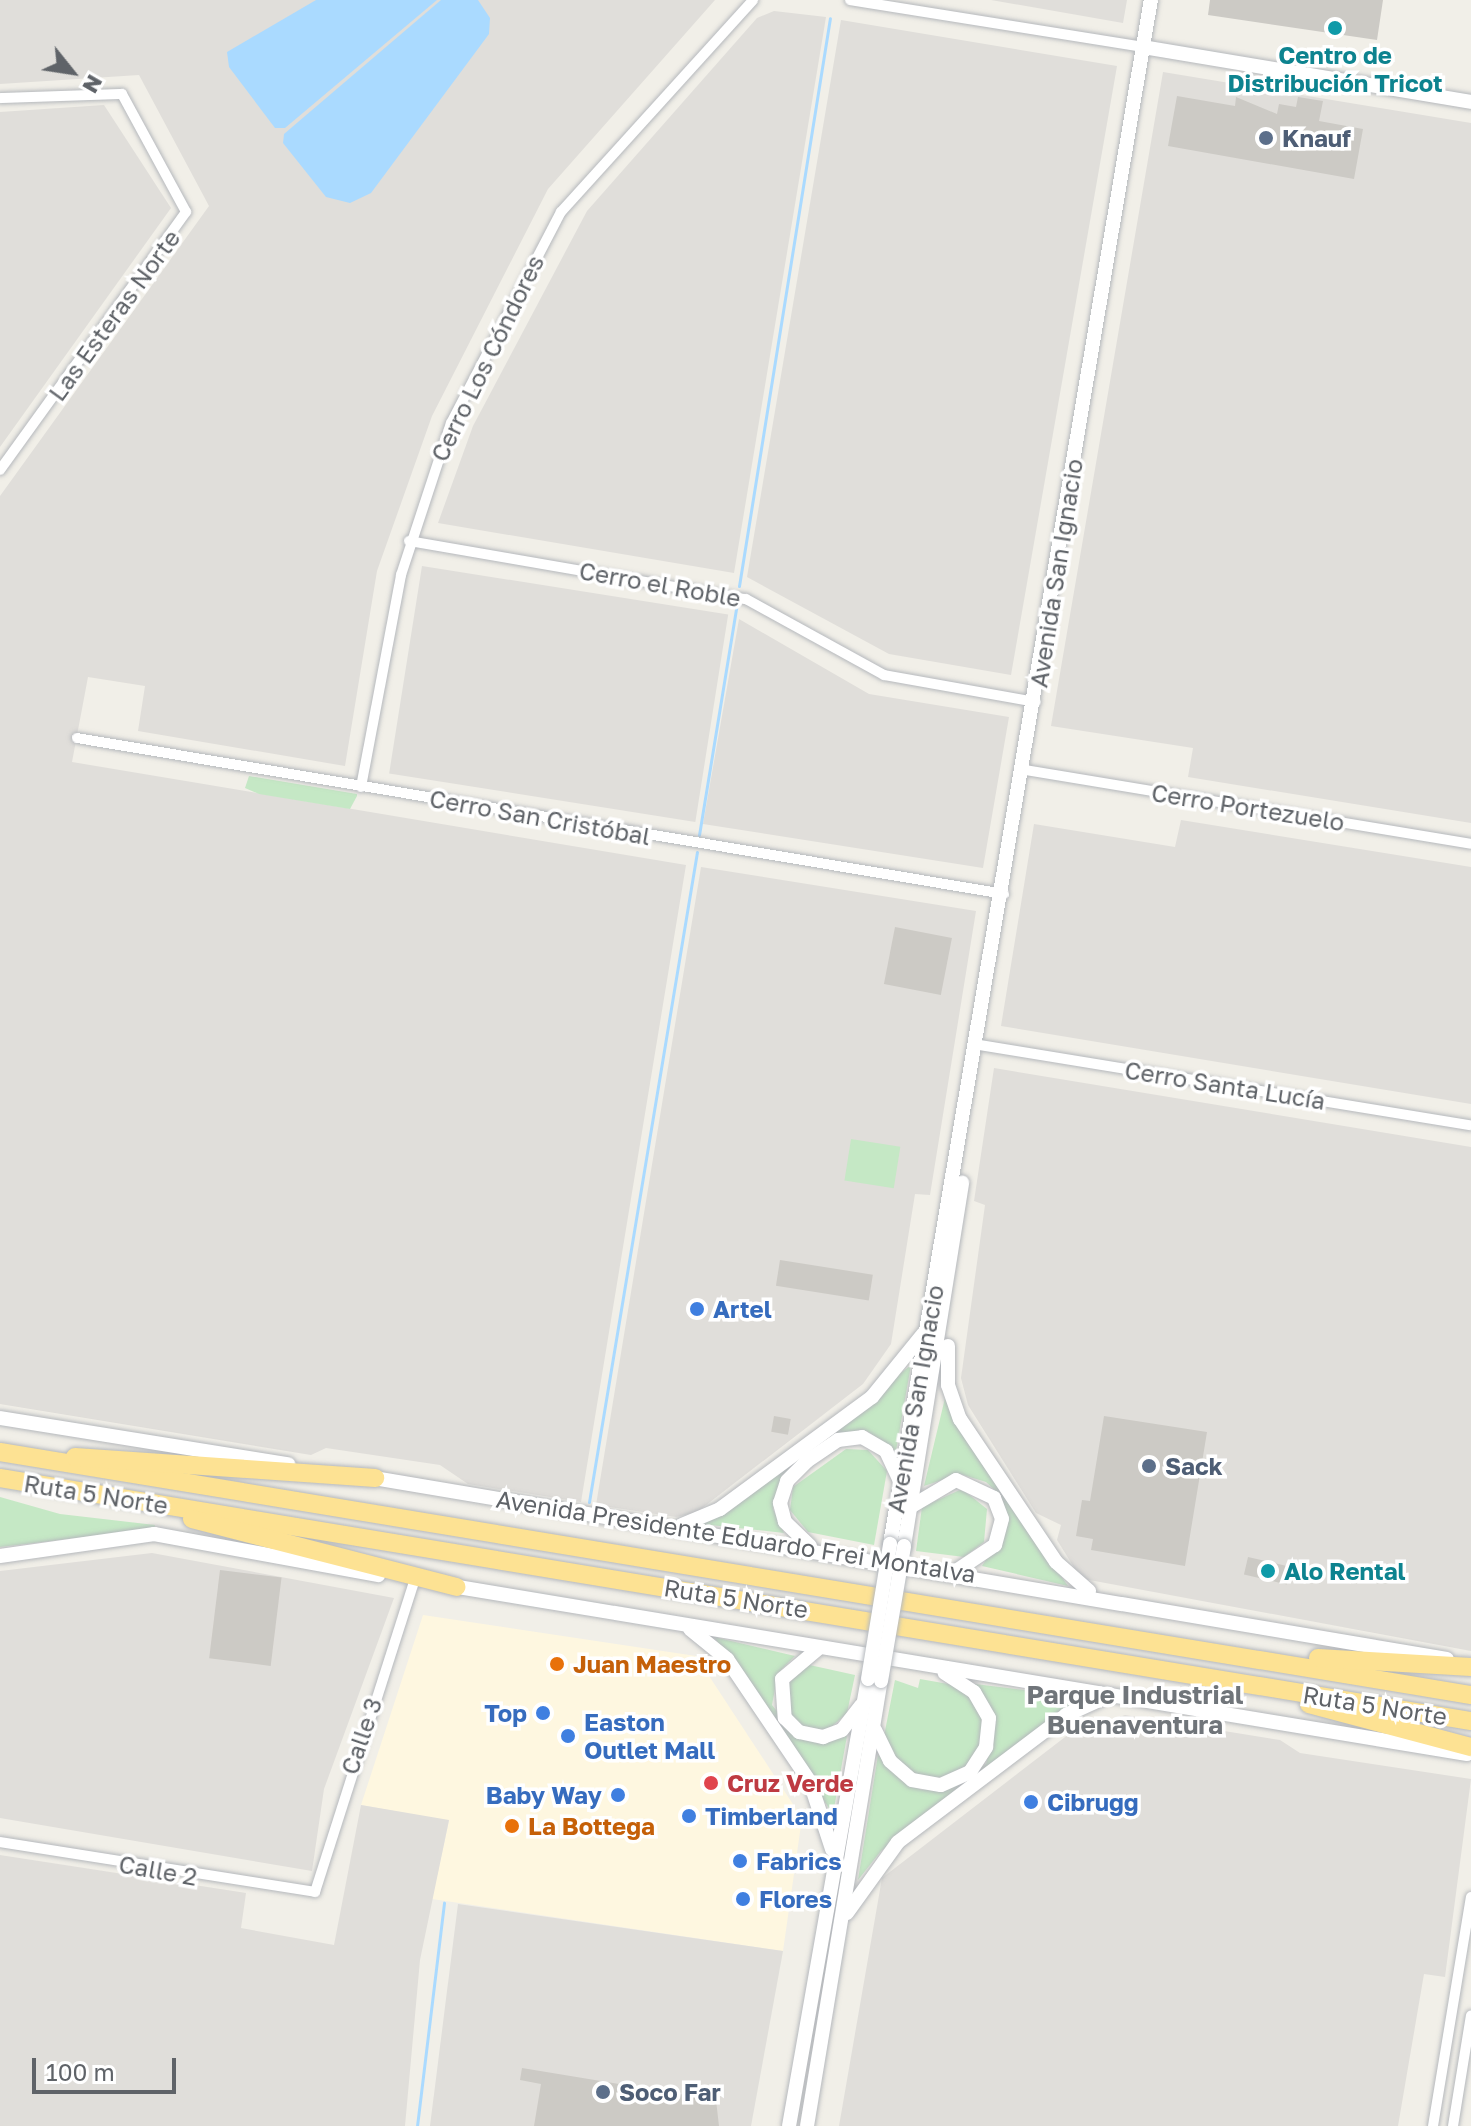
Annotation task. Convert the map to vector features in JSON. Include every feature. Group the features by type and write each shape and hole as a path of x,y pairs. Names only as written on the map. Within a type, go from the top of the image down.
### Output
{"highway":[{"name":"Ruta 5 Norte","path":"0,1452 1471,1695"},
{"path":"45,1460 134,1457 375,1478"},
{"name":"Ruta 5 Norte","path":"0,1478 1471,1721"},
{"path":"120,1498 456,1587"},
{"path":"1200,1650 1471,1666"},
{"path":"1218,1679 1471,1747"}],"main road":[{"name":"Avenida San Ignacio","path":"807,2126 875,1729 875,1680 897,1545 900,1487 925,1331 963,1146 1151,0"},
{"path":"1143,47 1471,102"},
{"name":"Avenida San Ignacio","path":"897,1545 912,1506 945,1315 963,1146"},
{"path":"945,1315 948,1385 960,1419 1056,1562 1096,1596"},
{"path":"670,1527 713,1513 872,1397 925,1331"},
{"name":"Avenida Presidente Eduardo Frei Montalva","path":"0,1418 954,1571 1471,1666"},
{"path":"814,1548 790,1528 780,1503 792,1474 820,1452 844,1438 875,1441 890,1457 900,1487"},
{"path":"912,1506 956,1480 994,1498 1002,1519 995,1545 954,1571"},
{"path":"0,1556 154,1534 414,1581 1471,1754"},
{"path":"682,1625 722,1653 810,1782 832,1861"},
{"path":"819,1648 782,1679 779,1701 789,1724 811,1736 830,1736 865,1699"},
{"path":"875,1729 890,1761 912,1780 949,1783 975,1767 988,1740 987,1711 966,1685 930,1666"},
{"name":"Avenida San Ignacio","path":"789,2126 826,1892 865,1699 875,1680"},
{"path":"841,1924 865,1878 898,1842 1066,1715 1110,1695"},
{"path":"826,1892 845,1896"}],"street":[{"name":"Cerro Los Cóndores","path":"361,787 409,541 445,437 555,221 753,0"},
{"path":"850,0 1143,47"},
{"name":"Las Esteras Norte","path":"0,98 122,94 186,212 0,470"},
{"name":"Cerro el Roble","path":"409,541 736,596 884,675 1036,702"},
{"name":"Cerro San Cristóbal","path":"77,738 1004,894"},
{"name":"Cerro Portezuelo","path":"1025,770 1471,844"},
{"name":"Cerro Santa Lucía","path":"980,1045 1471,1125"},
{"name":"Calle 3","path":"315,1892 414,1581"},
{"name":"Calle 2","path":"0,1842 315,1892"},
{"path":"1433,2126 1471,1897"},
{"path":"1453,2126 1471,2015"}],"shaded area":[{"path":"0,0 715,0 548,189 432,416 377,571 345,766 138,731 145,686 88,677 72,762 686,865 581,1502 468,1484 440,1465 326,1448 311,1455 0,1404 0,496 209,206 139,75 0,84"},
{"path":"991,0 1127,0 1123,23"},
{"path":"774,11 826,17 734,573 438,523 473,426 587,211 757,18"},
{"path":"841,20 1117,66 1011,675 889,654 747,577"},
{"path":"1163,72 1471,123 1471,823 1188,777 1193,748 1051,726"},
{"path":"104,105 171,208 0,447 0,112"},
{"path":"422,566 728,614 695,822 389,773"},
{"path":"739,619 869,694 1009,717 983,868 703,824"},
{"path":"1181,820 1471,867 1471,1104 1001,1026 1034,824 1175,847"},
{"path":"701,867 976,911 930,1195 915,1194 891,1344 863,1384 697,1512 676,1517 596,1505"},
{"path":"994,1068 1471,1147 1471,1651 1084,1579 1075,1569 1057,1540 1061,1525 1036,1513 968,1405 961,1378 985,1205 974,1201"},
{"path":"152,1553 394,1598 324,1789 312,1871 0,1818 0,1571"},
{"name":"Easton Outlet Mall","path":"423,1615 696,1656 802,1818 783,1951 432,1899 449,1821 361,1805"},
{"path":"1125,1715 1280,1740 1300,1753 1471,1779 1445,1977 1424,1974 1398,2126 839,2126 882,1878 1069,1734"},
{"path":"361,1805 449,1820 420,1960 405,2126 0,2126 0,1855 246,1893 241,1928 334,1945"},
{"path":"458,1904 783,1951 751,2126 430,2126"}],"green space":[{"path":"249,776 357,796 350,809 259,794 245,788"},
{"path":"851,1139 900,1147 894,1188 844,1180"},
{"path":"911,1365 896,1451 867,1431 832,1436 782,1475 773,1509 784,1533 701,1524 760,1486"},
{"path":"945,1398 960,1430 1068,1586 982,1566 1008,1525 998,1493 986,1482 960,1474 924,1486"},
{"path":"846,1449 868,1450 887,1471 874,1545 808,1532 790,1510 793,1487"},
{"path":"962,1489 987,1509 984,1542 964,1557 916,1551 922,1507"},
{"path":"0,1497 60,1514 155,1525 154,1529 0,1547"},
{"path":"714,1637 795,1656 778,1673 772,1705 798,1738 847,1736 833,1814"},
{"path":"805,1664 855,1675 847,1713 827,1731 802,1726 787,1711 785,1689"},
{"path":"920,1679 954,1685 983,1709 986,1738 971,1765 941,1780 922,1779 896,1762 884,1736 895,1680 918,1688"},
{"path":"975,1684 1088,1698 881,1851 858,1880 878,1755 921,1790 958,1785 986,1764 996,1723"}],"water":[{"path":"316,0 437,0 285,128 275,128 229,67 227,52"},
{"path":"441,0 478,0 490,18 489,34 371,193 350,203 326,197 283,143 284,134"}],"building":[{"name":"Centro de Distribución Tricot","path":"1210,0 1383,0 1377,40 1208,15"},
{"name":"Knauf","path":"1177,96 1235,106 1236,97 1277,114 1279,104 1296,107 1298,97 1323,101 1319,121 1363,129 1354,179 1168,146"},
{"path":"895,927 952,938 941,995 884,984"},
{"path":"780,1260 873,1275 869,1300 776,1286"},
{"path":"774,1416 791,1419 788,1435 771,1432"},
{"name":"Sack","path":"1104,1416 1207,1432 1185,1566 1091,1550 1093,1539 1076,1536 1082,1500 1090,1501"},
{"name":"Alo Rental","path":"1248,1557 1291,1567 1287,1584 1244,1575"},
{"path":"220,1570 282,1578 271,1666 209,1658"},
{"name":"Soco Far","path":"522,2068 716,2100 719,2126 534,2126 541,2084 520,2080"}],"waterway":[{"path":"739,586 830,18"},
{"path":"699,835 737,603"},
{"path":"589,1502 697,852"},
{"path":"417,2126 444,1903"}],"place":[{"name":"Centro de Distribución Tricot","path":"1335,28"},
{"name":"Knauf","path":"1266,138"},
{"name":"Artel","path":"697,1309"},
{"name":"Sack","path":"1149,1466"},
{"name":"Alo Rental","path":"1268,1571"},
{"name":"Juan Maestro","path":"557,1664"},
{"name":"Top","path":"543,1713"},
{"name":"Easton Outlet Mall","path":"568,1736"},
{"name":"Cruz Verde","path":"711,1783"},
{"name":"Baby Way","path":"618,1795"},
{"name":"Cibrugg","path":"1031,1802"},
{"name":"Timberland","path":"689,1816"},
{"name":"La Bottega","path":"512,1826"},
{"name":"Fabrics","path":"740,1861"},
{"name":"Flores","path":"743,1899"},
{"name":"Soco Far","path":"603,2092"}],"district":[{"name":"Parque Industrial Buenaventura","path":"1135,1710"}]}
